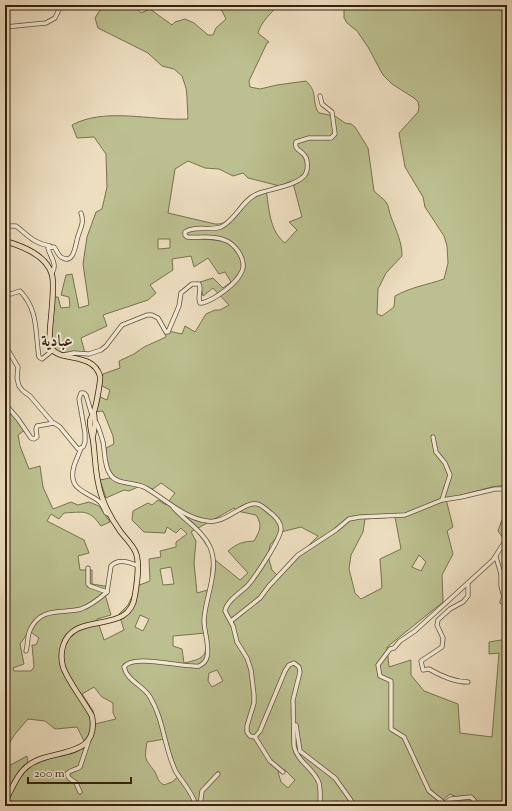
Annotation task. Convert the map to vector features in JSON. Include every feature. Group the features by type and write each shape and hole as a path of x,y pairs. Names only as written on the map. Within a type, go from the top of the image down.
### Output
{"main road":[{"path":"5,241 33,253 42,259 50,268 52,273 50,345 53,350 57,354 87,362 98,371 100,382 90,423 98,482 110,515 121,533 137,554 138,566 134,602 127,613 116,620 80,627 67,637 61,652 63,668 92,716 94,724 90,739 83,746 75,750 39,760 27,766 19,776 5,802"},
{"path":"93,414 95,421 93,437"}],"street":[{"path":"5,27 46,23 55,18 61,5"},
{"path":"64,355 74,353 89,354 101,350 106,346 122,325 146,315 154,315 158,318 166,332 168,332 179,306 182,293 186,288 194,283 199,284 201,288 198,299 200,303 209,300 228,288 242,272 244,264 238,251 226,240 217,238 187,237 185,232 193,229 214,229 220,227 231,220 254,195 277,187 292,184 303,178 307,171 306,157 305,154 296,149 296,142 308,138 331,138 335,134 332,114 324,108 320,96"},
{"path":"5,226 16,226 34,242 40,245 55,248 59,255 67,259 74,254 77,240 83,225 81,213"},
{"path":"50,246 48,248 55,268 52,273"},
{"path":"5,291 11,294 20,291 33,310 36,321 39,357 42,359 53,350"},
{"path":"5,345 18,367 17,378 19,386 30,396 53,423 60,427 76,448 81,448"},
{"path":"93,414 86,395 82,393 79,395 79,399 85,437 84,445 81,448 74,466 75,485 78,490 99,501 106,513 110,515"},
{"path":"5,404 32,439 37,437 36,429 38,426 53,423"},
{"path":"95,421 103,442 108,470 112,477 119,481 146,488 171,505 202,520 211,522 221,520 249,504 256,503 262,506 278,521 281,526 280,534 259,570 245,588 226,606 225,611 231,621 237,642 247,658 251,670 254,703 247,726 247,732 250,736 255,737 270,761 283,772"},
{"path":"433,437 436,452 445,462 450,475 442,500"},
{"path":"231,621 260,598 269,586 298,555 336,530 346,521 360,517 405,515 442,500 495,489 507,489"},
{"path":"171,505 181,516 202,534 213,554 214,561 210,591 204,619 207,657 204,663 199,666 131,662 126,664 124,667 130,678 148,694 154,704 160,718 176,771 186,786 196,806"},
{"path":"444,803 429,790 404,737 390,729 391,681 380,676 378,666 390,649 394,648 400,641 415,631 496,557 507,538"},
{"path":"496,557 501,574 501,586 504,597 502,602"},
{"path":"26,651 26,643 30,629 37,621 48,613 65,612 82,608 107,592 111,566 114,563 119,561 138,566"},
{"path":"88,568 88,584 107,592"},
{"path":"468,583 468,596 463,602 450,609 438,620 437,625 443,638 442,647 421,661 423,670 429,669 440,676 459,682 468,682"},
{"path":"255,737 260,731 285,670 289,665 294,664 299,667 300,672 293,700 295,751 319,782 320,806"},
{"path":"294,721 296,722 300,751 335,778 355,806"},
{"path":"80,792 76,783 69,778 67,774 68,772 80,767 90,739"},
{"path":"200,806 202,791 218,774"},
{"path":"440,806 451,799 471,797 479,806"}],"green space":[{"path":"103,5 134,5 141,13 150,9 172,25 175,22 185,19 194,23 208,35 213,35 216,28 226,19 219,5 279,5 264,21 259,29 258,33 269,42 267,43 249,81 250,87 260,89 306,81 314,93 315,105 319,113 335,116 345,123 351,124 355,127 368,148 374,191 387,204 402,251 402,256 386,273 378,289 377,314 382,316 394,307 395,296 413,288 444,279 448,263 447,246 444,236 425,207 423,197 405,167 399,133 418,112 418,102 392,84 383,75 368,47 357,31 347,23 344,18 344,5 507,5 507,458 503,459 506,485 492,487 446,499 453,527 447,531 453,554 442,575 443,602 387,647 389,667 411,660 411,675 424,691 458,704 460,733 492,737 499,653 489,654 489,642 507,639 507,806 458,806 462,799 450,794 436,806 340,806 338,801 321,802 312,806 5,806 5,768 27,756 28,763 85,743 77,727 55,729 45,721 28,719 15,734 5,750 5,404 26,429 18,435 20,446 29,469 40,466 43,487 53,509 71,502 78,505 89,502 99,506 110,522 101,526 89,514 81,512 64,513 59,519 51,514 47,521 84,540 89,553 78,556 80,570 92,570 92,584 110,587 104,591 111,615 97,619 104,640 124,630 119,614 128,605 137,586 150,581 149,559 161,557 160,551 176,547 176,542 187,534 181,528 176,533 167,527 165,533 144,532 132,520 133,511 148,503 152,505 158,500 166,505 175,493 161,483 153,489 140,486 129,491 124,490 106,498 100,480 110,478 106,462 106,448 114,444 113,436 103,411 94,412 96,395 107,400 110,390 100,385 103,374 120,368 119,361 166,337 164,330 182,334 185,326 195,332 206,314 215,310 220,310 229,305 213,288 203,296 200,282 213,278 223,288 231,282 225,272 219,274 208,258 194,267 191,256 172,259 173,270 150,285 156,293 148,300 103,315 107,326 81,338 85,353 58,352 51,347 51,297 58,297 61,308 70,307 69,297 61,295 66,275 72,274 79,308 89,305 83,264 87,237 96,212 102,209 107,187 106,154 94,137 77,138 72,125 85,120 113,116 188,119 186,88 182,76 174,69 162,66 148,53 98,28 95,18","holes":["188,161 205,168 219,169 233,176 243,173 248,178 280,186 293,183 302,217 289,222 297,230 285,243 280,238 273,225 269,211 266,189 247,201 230,220 221,224 215,224 168,213 175,169","158,239 170,239 170,248 158,249","234,508 237,511 256,515 260,528 254,541 240,543 228,551 248,573 240,580 214,559 211,568 211,589 197,593 194,563 196,541 191,532","395,517 401,549 380,559 382,588 361,599 355,593 349,569 351,555 363,532 365,519","301,527 318,536 278,576 272,570 268,556 270,545 281,532","419,555 426,562 421,571 412,567","171,567 174,584 163,585 160,569","140,615 149,619 143,631 135,627","31,632 39,638 36,645 32,645 34,667 31,671 14,671 13,668 24,664 20,644 27,634","206,633 206,646 202,657 184,663 182,649 173,646 173,636","217,670 223,681 212,687 208,681 209,673","94,687 102,697 113,703 113,713 116,719 95,724 93,711 82,694","165,739 172,762 179,776 172,782 164,785 162,784 147,761 147,742","285,770 295,780 288,788 281,782 278,772"]},
{"path":"507,511 507,538 505,541 498,531"}],"district":[{"name":"عبادية","path":"57,342"}]}
